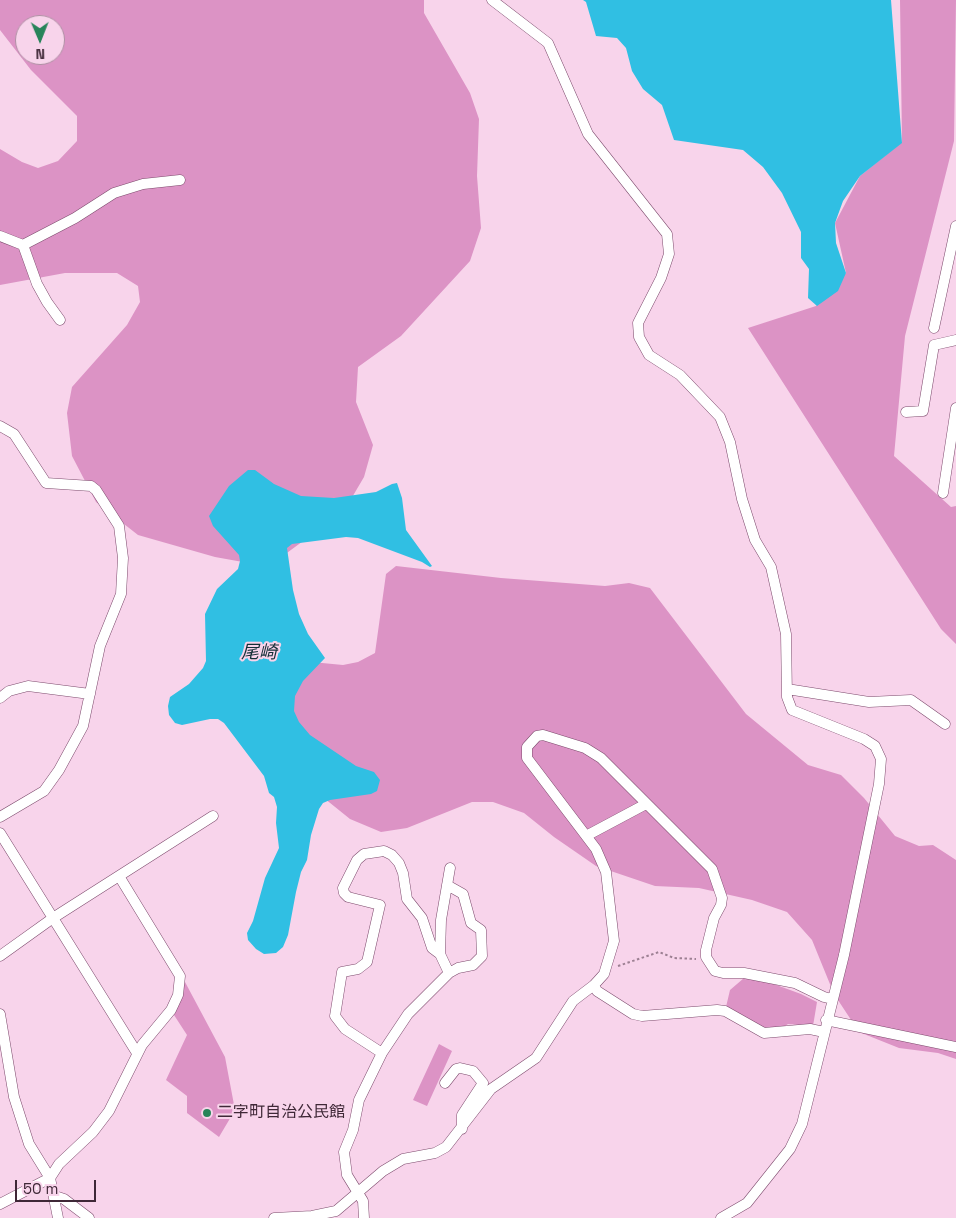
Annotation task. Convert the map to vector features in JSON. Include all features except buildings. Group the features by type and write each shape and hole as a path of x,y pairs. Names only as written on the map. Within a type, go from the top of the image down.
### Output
{"street":[{"path":"492,0 548,43 588,134 667,234 669,254 661,278 638,323 639,337 649,355 680,375 720,417 730,442 742,499 755,540 772,567 786,634 787,697 792,710 864,739 875,746 881,759 879,784 844,955 826,1020 802,1124 790,1149 747,1203 721,1218"},
{"path":"0,236 23,245 75,218 114,193 143,184 180,180"},
{"path":"934,328 952,268 956,226"},
{"path":"23,245 37,284 60,320"},
{"path":"906,412 923,411 934,345 956,340"},
{"path":"943,492 956,408"},
{"path":"0,426 14,434 46,483 91,486 96,490 119,526 124,558 121,594 100,646 83,726 59,770 39,794 0,817"},
{"path":"0,698 9,691 28,686 90,694"},
{"path":"788,689 870,702 911,700 945,724"},
{"path":"274,1218 312,1216 336,1211 383,1171 403,1159 435,1153 446,1146 462,1129 491,1089 536,1058 568,1007 594,985 607,967 614,941 612,901 606,872 596,849 527,758 528,748 537,736 543,735 585,748 601,758 712,869 716,877 721,905 710,929 706,957 715,971 744,973 796,983 832,999"},
{"path":"586,836 638,810 646,804"},
{"path":"0,956 53,918 213,816"},
{"path":"0,833 137,1053"},
{"path":"382,1053 345,1029 337,1022 335,1016 342,972 358,969 367,962 380,905 348,897 344,893 344,888 357,860 364,854 384,851 392,854 399,863 403,873 407,899 422,918 432,948 440,954"},
{"path":"449,973 440,954 441,920 450,868"},
{"path":"0,1204 50,1178 54,1169 93,1132 110,1111 137,1053 171,1010 181,984 180,976 119,876"},
{"path":"364,1218 363,1201 359,1192 346,1175 344,1152 353,1130 359,1100 382,1053 412,1008 449,973 478,962 482,956 483,934 481,930 471,923 463,894 447,885"},
{"path":"594,985 597,991 633,1014 642,1016 717,1010 725,1011 764,1033 773,1034 810,1029 824,1032"},
{"path":"0,1014 14,1097 29,1144 50,1178 58,1218"},
{"path":"826,1020 956,1047"},
{"path":"445,1083 456,1069 460,1068 473,1071 483,1083 462,1114 462,1129"},
{"path":"55,1196 64,1199 89,1218"}],"path":[{"path":"607,967 611,968 659,952 694,960 706,957"}],"shaded area":[{"path":"0,0 424,0 424,13 470,93 479,119 477,176 481,228 470,261 401,336 358,367 356,402 373,445 364,477 344,511 280,558 254,564 215,557 138,535 96,502 72,456 67,413 72,387 127,325 140,302 138,286 117,273 65,273 0,285 0,149 22,162 38,168 58,161 77,141 77,116 27,65 65,65 65,15 15,15 15,49 0,30"},
{"path":"900,0 956,0 954,141 905,336 894,456 951,507 956,506 956,644 941,629 748,328 816,306 846,273 835,223 860,176 902,142"},
{"path":"396,566 501,578 605,586 629,583 650,588 746,714 808,765 841,775 864,798 895,836 919,846 933,845 956,860 956,1059 938,1053 899,1048 859,1032 834,994 812,940 787,912 752,900 699,888 655,886 596,866 554,837 524,813 493,802 472,802 407,828 381,832 350,819 314,790 266,666 291,660 343,665 358,662 375,653 386,574"},
{"path":"744,978 760,979 817,1002 813,1026 788,1024 782,1028 766,1030 726,1007 730,990"},
{"path":"185,982 225,1057 235,1110 219,1137 187,1113 187,1096 166,1080 187,1035 174,1015"},
{"path":"439,1044 452,1051 427,1106 413,1100"}],"water":[{"path":"583,0 891,0 902,143 860,176 843,201 835,223 836,243 846,273 838,291 817,306 808,298 809,269 801,258 801,232 782,193 763,167 743,150 674,140 662,105 643,89 632,71 626,48 617,38 596,36 586,2"},
{"name":"尾崎","path":"248,470 255,470 274,484 301,496 334,498 376,492 397,483 402,498 406,530 432,566 430,567 422,562 358,538 346,537 292,544 287,548 293,590 299,614 308,634 325,658 303,681 295,696 294,711 299,722 310,735 356,766 374,772 380,780 377,791 371,794 330,800 323,803 319,809 311,835 307,860 301,872 296,892 288,935 283,947 276,953 264,954 256,949 248,940 247,933 253,921 265,878 279,848 276,823 277,807 274,797 269,793 264,776 224,723 218,719 210,719 182,725 175,723 169,715 168,706 170,697 189,684 203,668 206,661 205,614 217,589 238,569 239,555 213,526 209,516 229,486"}],"place":[{"name":"二字町自治公民館","path":"207,1113"}]}
